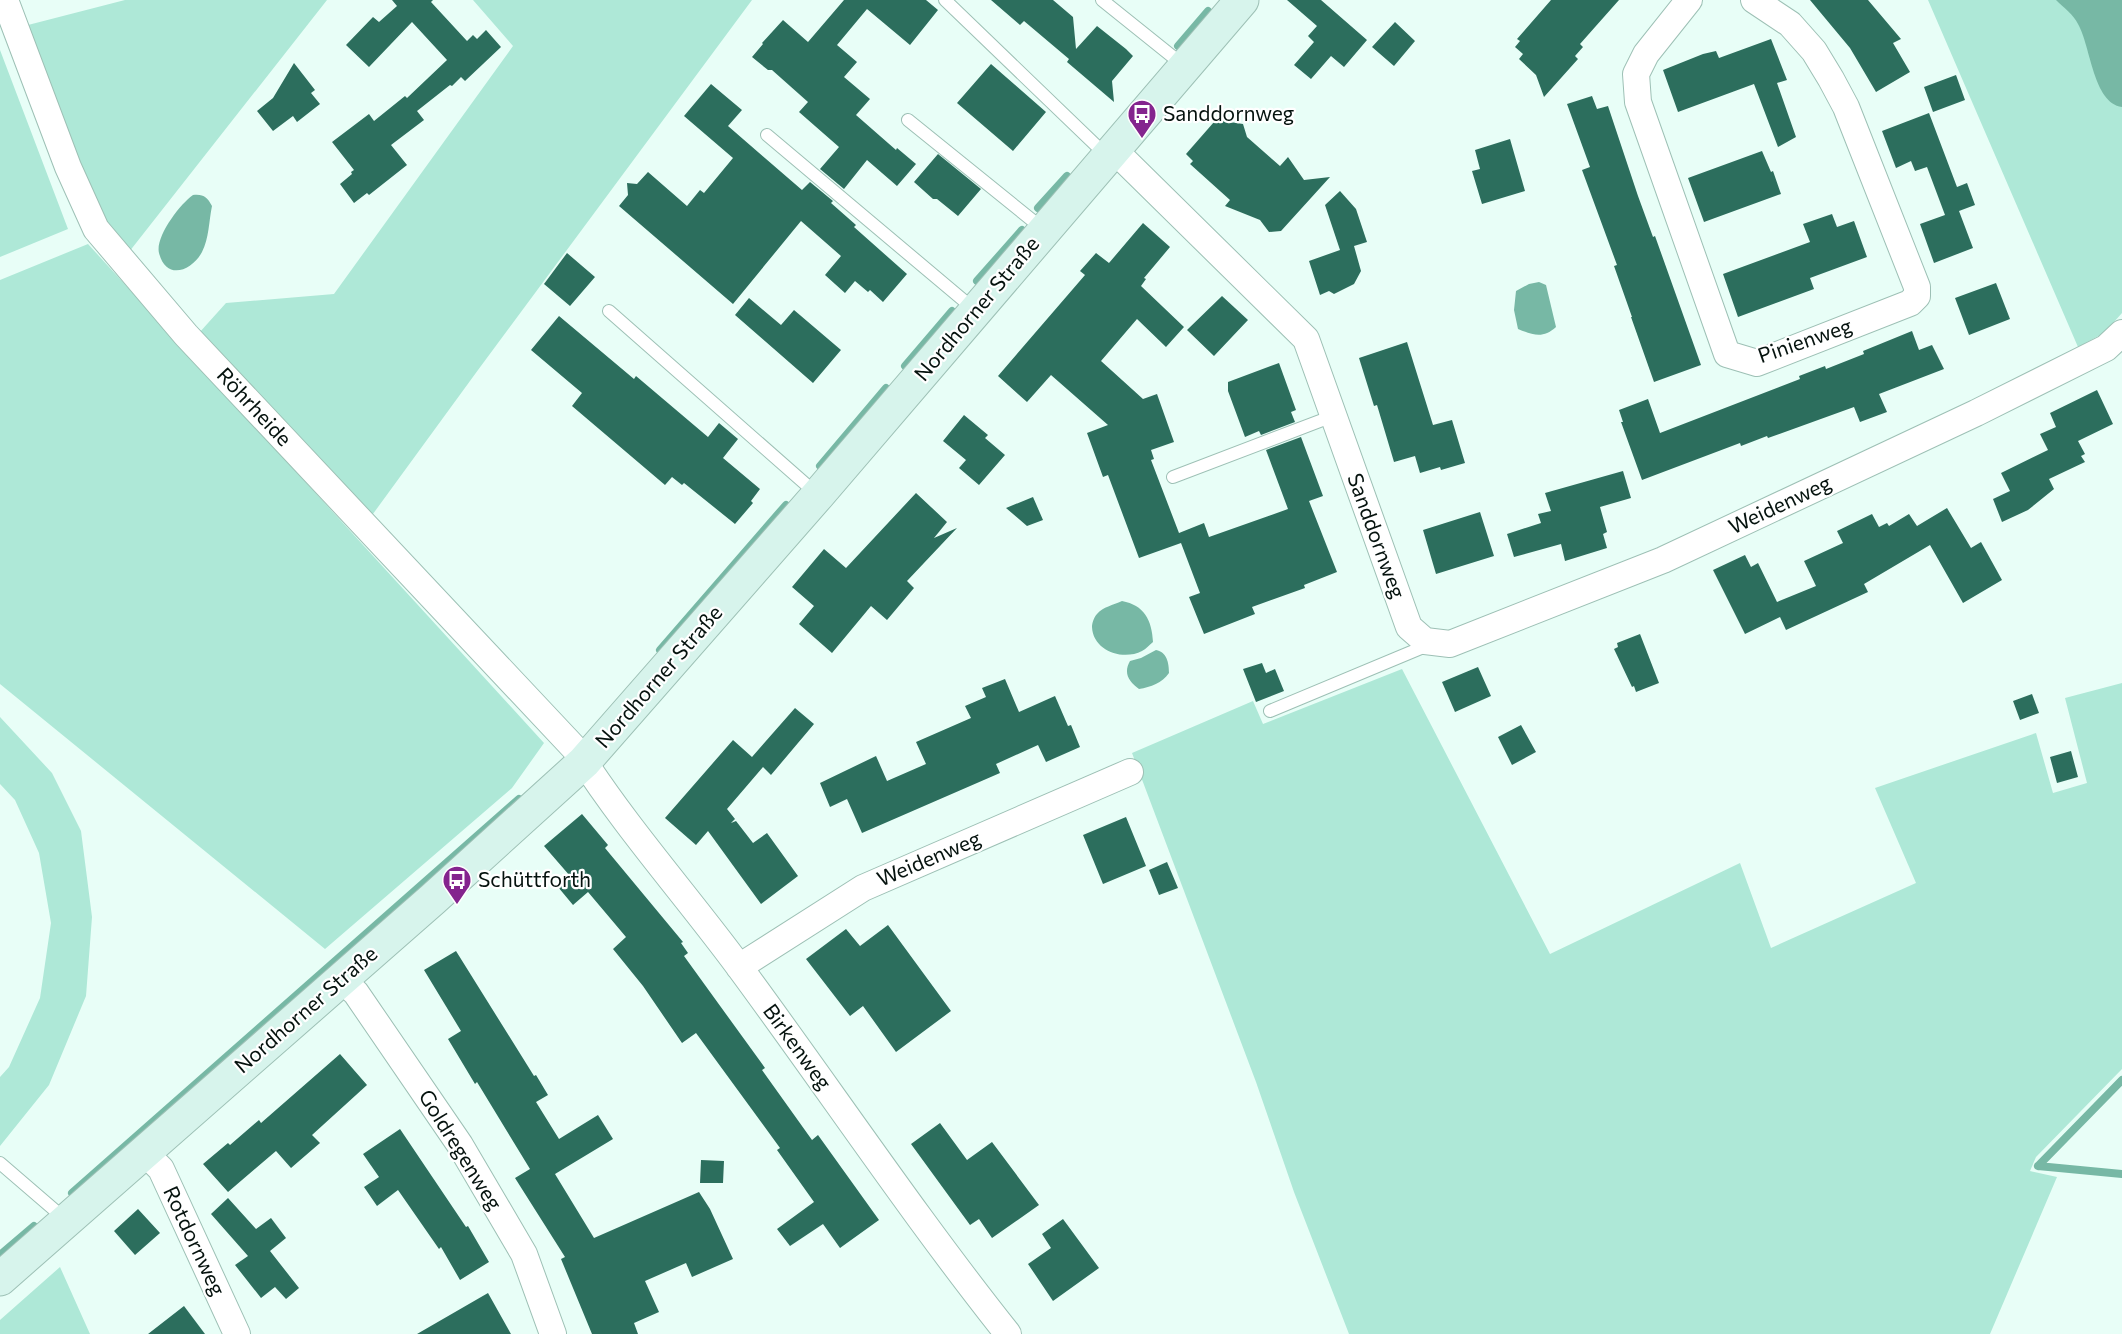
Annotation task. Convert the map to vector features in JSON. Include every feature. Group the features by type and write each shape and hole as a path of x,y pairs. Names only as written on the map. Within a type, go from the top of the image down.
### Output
{"street":[{"name":"Röhrheide","path":"5,0 68,167 96,229 186,335 577,751 584,762"},
{"name":"Nordhorner Straße","path":"0,1279 584,762 818,495 1242,0"},
{"name":"Pinienweg","path":"1689,0 1646,54 1636,74 1638,102 1727,354 1757,363 1910,303 1917,296 1917,287 1846,107 1814,51 1790,24 1754,0"},
{"name":"Sanddornweg","path":"1111,153 1306,339 1409,627 1425,641"},
{"name":"Weidenweg","path":"1425,641 1450,644 1663,560 2106,348 2122,333"},
{"name":"Birkenweg","path":"584,762 602,789 739,967 956,1268 1008,1334"},
{"name":"Weidenweg","path":"739,967 863,888 1130,772"},
{"name":"Goldregenweg","path":"341,979 356,993 460,1145 524,1254 554,1334"},
{"name":"Rotdornweg","path":"144,1152 161,1169 237,1334"}],"lane":[{"path":"945,0 1111,153"},
{"path":"1102,0 1185,67"},
{"path":"908,120 1045,230"},
{"path":"767,135 976,311"},
{"path":"609,311 818,495"},
{"path":"1173,477 1334,416"},
{"path":"1270,711 1421,648 1425,641"},
{"path":"0,1163 67,1220"}],"shaded area":[{"path":"125,0 327,0 129,252 105,223 79,162 28,25"},
{"path":"473,0 752,0 370,518 199,333 226,303 334,294 513,46"},
{"path":"1928,0 2122,0 2122,313 2104,333 2078,347"},
{"path":"2056,0 2122,0 2122,107 2112,103 2105,96 2094,73 2078,24"},
{"path":"0,50 68,229 0,257"},
{"path":"193,195 205,197 212,206 206,241 198,259 186,268 173,270 162,262 159,253 161,238 175,213"},
{"path":"88,244 544,743 512,788 325,949 0,684 0,280"},
{"path":"1539,282 1546,285 1556,327 1547,333 1538,335 1518,329 1514,310 1516,291"},
{"path":"1122,601 1141,610 1149,620 1151,627 1153,642 1134,654 1110,652 1103,648 1094,635 1092,625 1096,615 1105,608"},
{"path":"1156,650 1165,656 1169,673 1156,684 1139,689 1128,677 1128,665 1130,661"},
{"path":"1402,669 1550,954 1740,863 1771,948 1916,883 1875,788 2036,733 2053,793 2087,783 2065,698 2122,683 2122,1069 2036,1157 2030,1171 2057,1177 1990,1334 1349,1334 1294,1192 1256,1082 1132,753 1253,701 1263,724"},
{"path":"0,717 52,773 81,831 92,917 86,996 49,1085 0,1146 0,1077 9,1067 40,998 51,923 39,853 15,800 0,784"},
{"path":"60,1267 90,1334 0,1334 0,1320"}],"building":[{"path":"392,0 433,0 431,2 467,41 473,35 477,39 486,30 501,47 465,81 461,77 417,111 424,120 391,145 407,165 369,195 367,193 354,203 340,184 354,170 332,142 369,114 374,121 405,96 407,98 447,60 412,22 369,67 346,45 373,17 379,22 397,6"},
{"path":"844,0 926,0 938,10 910,45 867,9 837,45 857,62 844,77 870,99 856,115 896,150 897,148 916,164 897,186 867,160 844,189 820,169 839,147 799,112 808,102 772,70 768,70 752,57 783,20 808,42"},
{"path":"991,0 1053,0 1073,17 1076,49 1097,26 1126,49 1133,56 1112,81 1114,102 1067,62 1069,59 1024,21 1020,25"},
{"path":"1287,0 1321,0 1367,40 1344,67 1331,56 1311,79 1294,65 1314,42 1308,36 1317,26"},
{"path":"1551,0 1619,0 1580,44 1583,47 1575,56 1578,59 1544,97 1536,75 1519,59 1523,54 1515,47 1520,41 1517,39"},
{"path":"1810,0 1868,0 1901,39 1893,43 1910,72 1876,92 1850,48"},
{"path":"1395,22 1415,41 1394,66 1372,47"},
{"path":"1771,39 1787,80 1777,83 1796,137 1778,147 1754,84 1678,112 1663,70 1703,54 1716,51 1719,58"},
{"path":"294,63 315,90 311,93 320,104 297,122 293,116 273,131 257,111 273,98"},
{"path":"991,64 1046,112 1013,151 957,103"},
{"path":"1956,75 1965,100 1933,112 1924,87"},
{"path":"711,84 742,110 728,126 802,190 810,182 833,201 831,203 856,225 854,227 907,274 883,302 870,290 868,292 855,281 845,293 825,275 841,256 801,221 733,304 619,206 628,195 627,183 637,184 648,172 687,206 700,190 704,193 733,158 684,116"},
{"path":"1592,96 1597,109 1608,106 1638,196 1653,237 1655,236 1701,365 1654,382 1614,266 1617,265 1582,170 1590,167 1567,104"},
{"path":"1929,113 1957,187 1967,183 1975,205 1959,211 1973,248 1934,263 1920,224 1945,215 1927,167 1915,171 1911,161 1896,168 1882,131"},
{"path":"1221,114 1230,122 1243,124 1247,137 1280,166 1288,157 1304,180 1330,177 1281,231 1269,232 1260,220 1225,206 1230,200 1190,164 1193,161 1186,154"},
{"path":"1510,139 1525,191 1482,204 1472,171 1480,169 1475,150"},
{"path":"1762,151 1771,172 1773,171 1781,194 1704,222 1688,178"},
{"path":"938,154 981,189 958,216 937,199 933,199 914,182"},
{"path":"1340,191 1356,209 1367,242 1354,246 1361,271 1354,284 1334,294 1329,291 1320,295 1309,261 1340,250 1325,205"},
{"path":"1832,214 1837,227 1854,221 1867,257 1810,278 1814,289 1738,317 1723,274 1810,242 1803,224"},
{"path":"1143,223 1170,247 1144,278 1146,279 1141,286 1184,327 1166,347 1137,319 1101,361 1143,399 1157,394 1174,442 1151,450 1154,459 1151,460 1179,533 1204,523 1209,537 1288,509 1266,450 1301,437 1323,496 1309,501 1337,572 1304,585 1305,588 1252,607 1255,614 1204,634 1189,597 1200,593 1181,543 1139,558 1108,475 1103,477 1087,433 1108,425 1051,375 1027,402 998,376 1085,275 1080,271 1096,253 1109,263"},
{"path":"567,253 595,277 570,306 544,284"},
{"path":"1996,283 2010,319 1969,335 1955,298"},
{"path":"1222,296 1248,320 1214,356 1187,330"},
{"path":"749,298 781,325 794,310 841,350 813,383 735,315"},
{"path":"559,316 634,379 636,376 708,437 719,423 738,439 723,458 760,489 751,501 753,503 735,524 684,483 682,485 672,477 665,485 572,406 582,393 531,350"},
{"path":"1912,331 1919,350 1932,345 1944,369 1879,394 1887,412 1860,422 1854,407 1768,438 1767,436 1741,446 1740,443 1642,480 1621,422 1623,422 1619,410 1648,399 1660,433 1800,379 1799,376 1825,366 1826,369 1864,354 1863,351"},
{"path":"1407,342 1433,425 1452,420 1465,463 1420,473 1415,456 1394,462 1377,405 1374,406 1359,358"},
{"path":"1279,363 1296,410 1291,412 1295,422 1261,435 1259,431 1245,437 1228,391 1228,382"},
{"path":"2097,390 2113,424 2078,441 2085,454 2081,456 2085,462 2049,479 2054,489 2028,510 2002,522 1993,499 2010,491 2001,473 2048,450 2040,434 2056,427 2050,413"},
{"path":"964,415 988,435 985,438 1005,455 979,485 959,468 966,460 943,441"},
{"path":"1623,471 1631,498 1600,507 1607,532 1603,534 1607,548 1565,561 1561,544 1514,557 1507,534 1541,523 1538,514 1551,511 1545,493"},
{"path":"916,493 947,522 934,538 957,528 907,581 914,588 887,620 871,606 832,653 799,624 814,606 792,587 824,549 846,568"},
{"path":"1033,497 1043,520 1027,526 1006,508"},
{"path":"1947,508 1971,548 1981,542 2002,580 1963,603 1930,545 1864,584 1868,592 1786,630 1780,617 1745,634 1713,570 1745,555 1751,567 1758,563 1777,602 1816,586 1804,561 1843,543 1837,531 1872,514 1879,527 1887,523 1889,526 1909,514 1917,526"},
{"path":"1480,512 1494,556 1436,574 1423,530"},
{"path":"1640,634 1659,683 1636,692 1614,649 1618,647 1617,643"},
{"path":"1262,663 1266,673 1275,669 1284,691 1256,702 1243,669"},
{"path":"1478,667 1491,696 1455,712 1442,682"},
{"path":"1005,679 1019,712 1055,696 1080,747 1046,762 1038,745 996,764 1000,773 862,833 847,799 830,807 820,783 876,756 887,781 926,764 916,742 971,718 965,706 986,697 982,688"},
{"path":"2032,694 2039,713 2020,720 2013,701"},
{"path":"795,708 814,724 771,775 763,767 727,809 735,819 731,823 736,821 753,843 767,833 798,876 761,904 708,831 696,845 665,818 733,740 752,757"},
{"path":"1521,725 1536,752 1512,765 1498,737"},
{"path":"2071,751 2078,777 2057,783 2050,757"},
{"path":"582,814 608,845 605,848 683,942 681,943 688,953 684,956 765,1068 762,1070 812,1140 818,1135 879,1220 840,1248 823,1224 790,1246 777,1229 814,1202 777,1150 780,1148 696,1033 682,1043 643,986 613,949 626,937 588,892 573,905 558,887 570,876 544,846"},
{"path":"1126,817 1146,866 1103,884 1083,835"},
{"path":"1167,862 1178,888 1159,895 1149,870"},
{"path":"888,925 951,1011 896,1052 863,1006 850,1016 806,959 846,929 860,946"},
{"path":"456,951 548,1095 536,1102 559,1139 598,1115 613,1139 555,1174 594,1238 699,1192 710,1209 733,1259 692,1277 686,1263 645,1281 659,1312 634,1323 638,1334 592,1334 561,1259 565,1257 515,1178 530,1169 448,1039 461,1031 424,970"},
{"path":"340,1054 367,1085 312,1135 320,1143 291,1168 276,1151 228,1192 203,1164 259,1120 261,1123"},
{"path":"940,1123 967,1160 992,1142 1039,1205 992,1238 979,1219 970,1225 911,1144"},
{"path":"400,1129 466,1227 468,1226 489,1262 460,1280 441,1247 439,1249 398,1190 377,1206 364,1187 379,1177 363,1154"},
{"path":"701,1160 724,1161 723,1183 700,1183"},
{"path":"228,1198 256,1229 271,1218 286,1238 270,1251 299,1288 286,1299 275,1287 261,1298 235,1265 248,1256 211,1214"},
{"path":"138,1209 160,1233 135,1255 114,1231"},
{"path":"1063,1219 1099,1268 1053,1301 1028,1264 1051,1248 1042,1234"},
{"path":"488,1293 511,1334 417,1334"},
{"path":"184,1306 205,1334 148,1334"}],"waterway":[{"path":"1178,46 1208,11"},
{"path":"1038,208 1067,176"},
{"path":"977,281 1022,230"},
{"path":"905,366 952,311"},
{"path":"820,466 886,388"},
{"path":"660,650 786,505"},
{"path":"72,1193 519,799"},
{"path":"2038,1166 2122,1080"},
{"path":"2038,1166 2122,1174"},
{"path":"0,1255 34,1226"}],"place":[{"name":"Sanddornweg","path":"1142,140"},
{"name":"Schüttforth","path":"457,906"}]}
